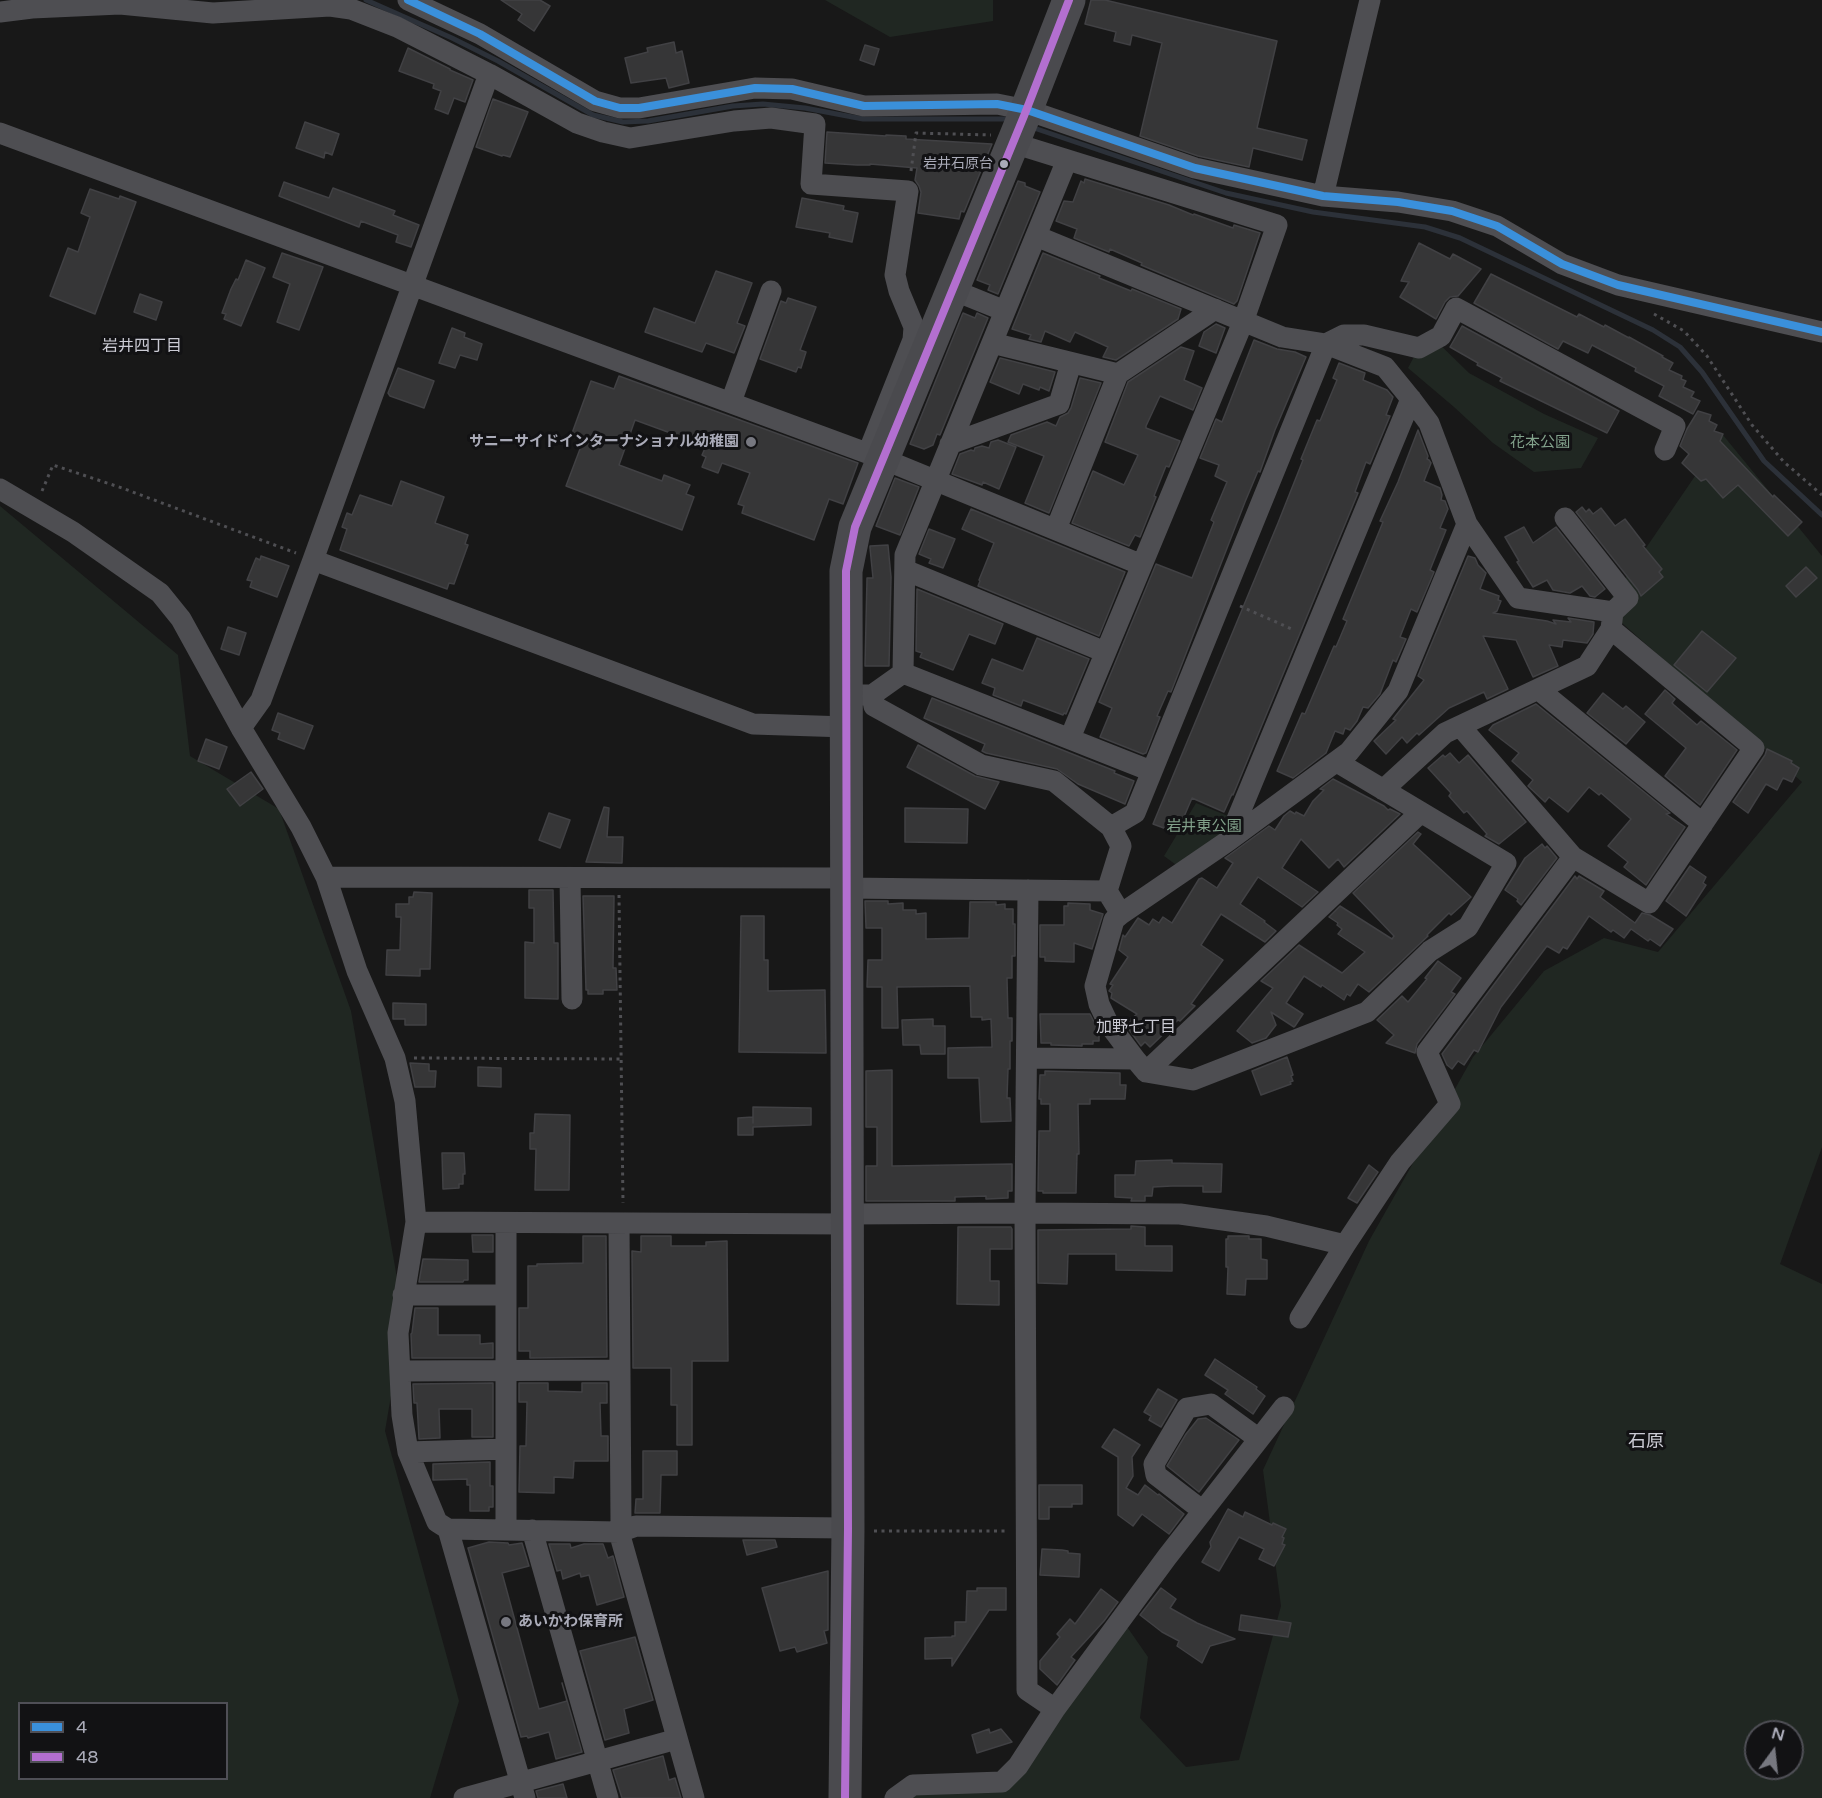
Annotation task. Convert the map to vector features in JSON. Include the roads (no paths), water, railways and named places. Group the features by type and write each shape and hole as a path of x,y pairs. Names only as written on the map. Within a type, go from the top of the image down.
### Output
{"main road":[{"path":"845,1798 848,1529 847,727 860,695 846,571 855,527 875,456 953,290 1069,0"}],"street":[{"path":"408,0 480,34 595,101 620,108 639,108 755,88 792,88 864,106 997,104 1020,126 1067,160 1277,225 1243,322 1070,738"},
{"path":"1323,196 1370,0"},
{"path":"0,12 32,8 120,4 213,13 330,6 351,9 397,27 489,74 577,123 603,132 630,138 734,120 771,118 815,124 811,184 908,191 895,275 914,327 913,340 875,456"},
{"path":"241,728 261,700 489,74"},
{"path":"1020,126 1323,196 1398,202 1452,211 1497,226 1562,264 1618,285 1822,332"},
{"path":"0,133 875,456 1142,565"},
{"path":"903,673 905,555 1067,160"},
{"path":"1036,236 1282,338 1326,344 1385,367 1429,423 1467,524 1518,598 1612,620 1754,748 1649,903 1573,857 1460,726"},
{"path":"953,290 1005,311"},
{"path":"731,402 771,291"},
{"path":"1111,827 1135,813 1326,344 1344,335 1364,335 1428,344 1441,336 1456,308 1675,426 1665,450"},
{"path":"1056,529 1118,374 1215,309"},
{"path":"992,343 1118,374"},
{"path":"950,444 1059,404 1071,363"},
{"path":"1228,841 1411,399"},
{"path":"0,489 73,532 160,593 181,619 241,728 301,827 326,877 357,971 395,1058 405,1101 416,1222 398,1333 402,1415 408,1452 437,1522 448,1529 619,1532 636,1526 848,1529"},
{"path":"1383,790 1445,733 1587,666 1612,620 1628,598 1565,518"},
{"path":"1141,1065 1108,1023 1099,1004 1095,986 1114,920 1228,841 1349,752 1398,691 1467,524"},
{"path":"313,560 753,724 847,727"},
{"path":"905,570 1105,652"},
{"path":"1121,914 1107,891 1121,846 1111,827 1054,781 981,765 874,706 860,695 903,673 1151,771"},
{"path":"1538,689 1702,824"},
{"path":"1027,1058 1141,1065 1193,1080 1367,1012 1430,951 1468,927 1506,863 1337,762"},
{"path":"1141,1065 1420,812"},
{"path":"1300,1318 1400,1162 1450,1104 1426,1052 1573,857"},
{"path":"326,877 619,878 1107,891"},
{"path":"570,878 573,999"},
{"path":"1028,890 1025,1213 1027,1690 1055,1710"},
{"path":"416,1222 621,1224 1025,1213 1180,1215 1266,1226 1345,1245"},
{"path":"506,1223 506,1530"},
{"path":"621,1224 619,1370 621,1524 619,1532 694,1798"},
{"path":"403,1295 506,1295"},
{"path":"400,1371 619,1370"},
{"path":"1203,1511 1156,1475 1154,1464 1187,1408 1211,1404 1259,1439"},
{"path":"895,1798 913,1785 1002,1782 1018,1766 1055,1710 1203,1511 1284,1407"},
{"path":"408,1452 506,1449"},
{"path":"448,1529 523,1790"},
{"path":"532,1530 608,1798"},
{"path":"464,1798 523,1790 598,1761 677,1739"}],"waterway":[{"path":"366,0 498,61 593,115 623,122 648,121 733,106 763,104 805,108 863,119 1007,119 1011,121"},
{"path":"1031,127 1226,193 1313,212 1425,227 1460,238 1653,330 1680,347 1702,372 1764,461 1822,515"}],"place":[{"name":"岩井石原台","path":"1004,164"},
{"name":"サニーサイドインターナショナル幼稚園","path":"751,442"},
{"name":"あいかわ保育所","path":"506,1622"}],"district":[{"name":"岩井四丁目","path":"142,347"},
{"name":"加野七丁目","path":"1136,1028"},
{"name":"石原","path":"1646,1442"}],"park label":[{"name":"花本公園","path":"1540,443"},
{"name":"岩井東公園","path":"1204,827"}]}
